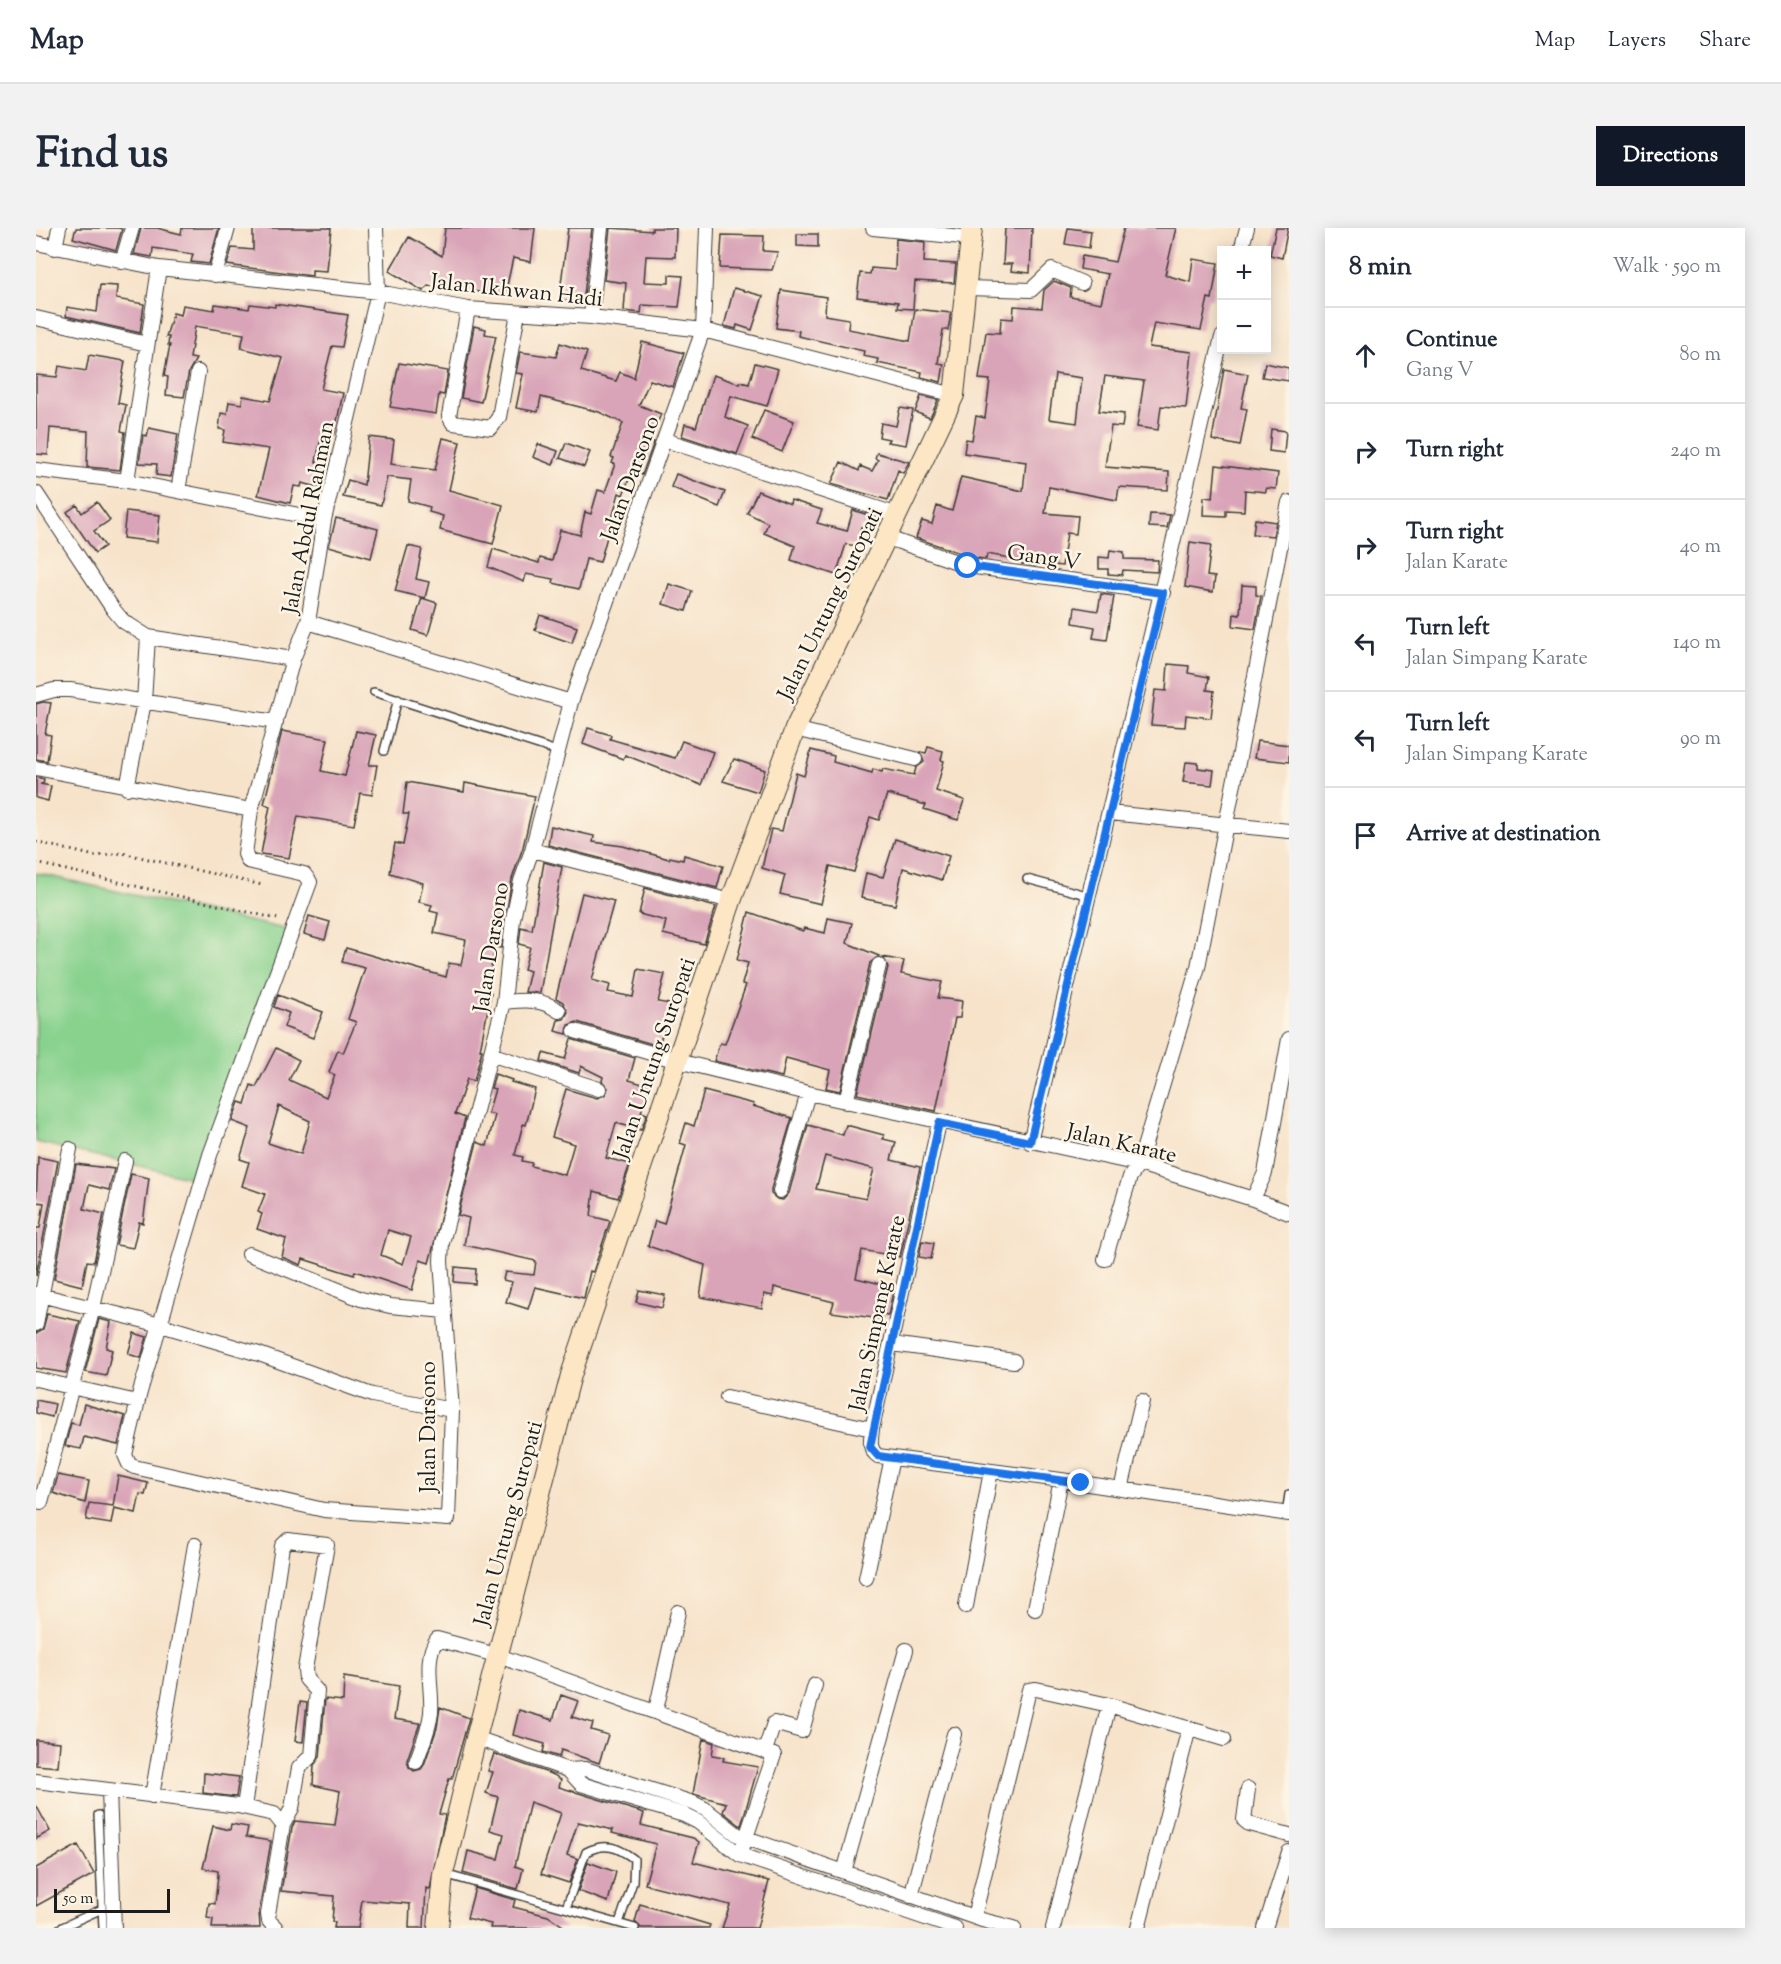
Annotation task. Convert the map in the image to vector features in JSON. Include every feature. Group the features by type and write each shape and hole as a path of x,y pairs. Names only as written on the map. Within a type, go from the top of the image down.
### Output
{"main road":[{"name":"Jalan Untung Suropati","path":"438,1928 443,1874 496,1655 571,1375 731,901 795,729 815,683 888,538 954,394 972,233"}],"street":[{"path":"56,248 59,228"},
{"path":"122,262 132,228"},
{"path":"215,275 228,228"},
{"name":"Jalan Abdul Rahman","path":"161,1325 210,1155 310,882 304,874 248,861 245,854 251,810 293,659 308,622 324,520 378,292 376,228"},
{"path":"591,317 601,228"},
{"name":"Jalan Darsono","path":"137,1402 125,1448 126,1461 134,1467 324,1510 448,1519 452,1410 441,1261 442,1243 493,1055 504,1002 513,919 521,880 560,752 571,702 703,330 707,228"},
{"path":"873,228 972,233"},
{"path":"1242,246 1246,228"},
{"name":"Jalan Ikhwan Hadi","path":"36,243 159,268 378,292 468,309 591,317 703,330 954,394"},
{"path":"127,480 159,268"},
{"path":"967,288 1031,290 1052,270 1082,283"},
{"path":"468,309 448,416 453,423 483,428 491,428 498,417 518,313"},
{"path":"36,318 147,344"},
{"path":"1030,1142 1163,593 1217,354"},
{"path":"178,491 198,372"},
{"path":"665,440 898,515"},
{"path":"36,470 127,480 324,520"},
{"path":"36,492 123,621 148,637 293,659"},
{"path":"1105,1259 1130,1177 1139,1164 1198,967 1289,502"},
{"name":"Gang V","path":"888,538 968,566 1163,593"},
{"path":"308,622 571,702"},
{"path":"127,788 144,702 148,637"},
{"path":"36,695 62,689 276,722"},
{"path":"795,729 915,759"},
{"path":"36,768 127,788 251,810"},
{"path":"1110,813 1289,831"},
{"path":"532,850 731,901"},
{"path":"846,1102 879,965"},
{"path":"504,1002 532,999 551,1005 559,1011"},
{"name":"Jalan Karate","path":"575,1031 678,1061 846,1102 1139,1164 1253,1199 1289,1213"},
{"path":"1253,1199 1265,1173 1289,1039"},
{"path":"493,1055 599,1089"},
{"path":"780,1191 808,1093"},
{"name":"Jalan Simpang Karate","path":"939,1123 872,1429 870,1447 873,1453 892,1458 1061,1480 1287,1514"},
{"path":"36,1324 70,1149"},
{"path":"41,1502 93,1308 125,1161"},
{"path":"249,1254 361,1299 390,1306 446,1311"},
{"path":"40,1295 161,1325 259,1354 372,1395 452,1410"},
{"path":"36,1379 137,1402 161,1325"},
{"path":"892,1344 1014,1361"},
{"path":"727,1397 872,1429"},
{"path":"1121,1489 1143,1401"},
{"path":"866,1578 892,1458"},
{"path":"966,1606 992,1471"},
{"path":"1035,1610 1061,1480"},
{"path":"244,1807 282,1546 288,1540 327,1545 305,1669 306,1679 317,1691 312,1750 308,1761 299,1768 292,1808 283,1825 268,1914 269,1921 276,1928"},
{"path":"152,1796 195,1545"},
{"path":"656,1710 678,1612"},
{"path":"416,1762 430,1721 431,1658 437,1640 496,1655 656,1710 774,1755 740,1855"},
{"path":"844,1872 906,1650"},
{"path":"765,1751 774,1723 802,1731 815,1685"},
{"path":"974,1917 1029,1690 1036,1689 1109,1705 1224,1739"},
{"path":"1053,1928 1109,1705"},
{"path":"1138,1928 1189,1728"},
{"path":"900,1909 909,1895 954,1734"},
{"path":"476,1737 568,1770 585,1769 693,1803 745,1838 974,1917 1014,1928"},
{"path":"568,1770 581,1784 698,1821 740,1855 952,1928"},
{"path":"36,1781 244,1807 274,1814 283,1825"},
{"path":"1248,1788 1244,1820 1249,1824 1289,1835"},
{"path":"109,1790 114,1928"},
{"path":"1265,1928 1289,1852"}],"lane":[{"path":"375,692 560,752"},
{"path":"384,751 398,699"},
{"path":"1027,879 1090,896"},
{"path":"1287,1514 1289,1494"},
{"path":"98,1815 103,1928"},
{"path":"566,1908 586,1852 598,1846 618,1848 634,1859 633,1882 619,1923"},
{"path":"443,1874 635,1928"},
{"path":"60,1928 102,1910"}],"path":[{"path":"36,842 95,856 122,853 262,885"},
{"path":"36,863 278,919"}],"green space":[{"path":"36,873 289,930 200,1180 36,1142"}],"building":[{"path":"76,228 122,229 116,250 73,238"},
{"path":"141,228 157,228 181,234 182,228 219,228 209,264 191,262 193,254 153,248 152,257 134,254"},
{"path":"253,228 331,228 327,271 312,270 312,276 227,265 232,248 253,250"},
{"path":"445,228 535,228 531,262 513,258 505,295 428,286 423,291 389,271 409,237 442,256"},
{"path":"568,228 592,228 583,304 559,300"},
{"path":"610,228 652,231 652,228 676,228 675,257 646,256 644,282 669,283 669,275 683,276 679,307 642,305 641,313 624,311 626,283 604,280"},
{"path":"1005,228 1032,228 1030,273 1011,271 1012,264 1003,264"},
{"path":"1068,228 1091,231 1089,248 1065,244"},
{"path":"1124,228 1176,228 1165,275 1190,282 1193,259 1217,263 1212,299 1208,298 1201,330 1154,323 1149,347 1192,352 1186,408 1161,406 1158,430 1137,427 1144,381 1105,376 1099,411 1124,414 1122,427 1111,426 1105,467 1169,472 1168,490 1119,487 1117,500 1049,487 1045,513 1078,516 1076,534 1067,533 1062,566 1022,564 1023,562 1010,558 987,554 986,559 975,558 916,538 922,521 932,524 937,506 952,511 961,477 1023,491 1026,462 964,453 966,439 972,440 976,416 985,418 990,380 979,379 986,332 1000,333 1001,318 1013,319 1014,306 1042,308 1044,290 1054,281 1071,288 1070,297 1101,303 1108,274 1080,269 1082,256 1115,262","holes":["1055,374 1082,378 1077,423 1049,419"]},
{"path":"1276,228 1288,228 1282,258 1271,255"},
{"path":"797,234 818,234 818,247 797,246"},
{"path":"722,235 764,236 763,251 778,252 772,270 720,268"},
{"path":"896,239 925,242 924,262 956,264 954,283 915,281 913,309 897,308 898,302 857,297 860,273 870,274 871,268 895,270"},
{"path":"100,285 117,286 116,299 144,304 140,333 66,316 67,307 97,312"},
{"path":"734,288 763,296 752,330 737,325 736,329 724,326"},
{"path":"781,290 826,297 825,315 849,319 848,329 910,341 915,309 951,313 948,330 943,330 938,363 944,364 941,382 921,377 922,372 877,363 878,359 863,356 864,351 798,336 799,331 776,328"},
{"path":"215,304 249,309 250,304 275,307 275,304 348,315 342,347 332,346 321,389 343,393 334,435 322,433 316,462 328,465 322,488 302,483 301,487 294,486 290,503 258,495 269,449 223,442 225,430 219,429 221,413 227,414 229,402 242,404 243,396 270,401 283,358 241,348 244,334 195,326 190,358 196,359 189,371 184,397 166,395 168,377 164,376 170,345 168,345 169,337 166,337 173,313 181,315 183,305 214,310"},
{"path":"474,326 486,329 485,334 496,336 481,402 461,398"},
{"path":"642,342 684,353 673,387 650,380 639,405 661,414 650,441 654,442 642,475 632,471 623,495 619,493 600,562 586,559 579,589 553,583 554,579 526,574 524,582 488,567 493,549 539,563 540,558 552,561 560,530 580,535 585,512 591,514 598,490 605,492 615,464 612,463 614,458 611,457 623,423 599,412 541,397 538,412 516,408 523,374 516,373 520,352 556,357 560,343 587,352 581,371 616,381 620,372 634,378"},
{"path":"89,355 125,361 118,403 126,405 121,431 125,432 120,470 87,467 88,431 50,428 48,455 36,454 36,375 57,377 59,366 86,371"},
{"path":"399,363 448,371 444,395 439,394 436,414 390,407"},
{"path":"755,363 778,369 767,406 731,396 725,417 748,426 737,454 682,436 685,424 696,427 713,375 740,384 740,382 749,384"},
{"path":"1265,363 1289,368 1289,381 1262,377"},
{"path":"1224,369 1248,374 1241,408 1247,409 1240,446 1212,440"},
{"path":"921,396 938,400 930,418 915,412"},
{"path":"900,408 913,410 906,445 887,442 889,439 879,437 881,423 896,426"},
{"path":"764,410 794,421 782,452 752,439"},
{"path":"149,428 178,434 171,477 156,475 157,464 139,463 143,435 147,436"},
{"path":"1271,429 1286,431 1284,453 1269,451"},
{"path":"369,437 394,440 391,464 435,470 443,438 460,442 449,490 503,505 493,544 440,530 443,516 429,512 430,507 408,501 411,480 387,477 381,505 343,497 348,480 364,485"},
{"path":"566,443 590,452 584,467 560,458"},
{"path":"538,444 558,451 553,465 533,457"},
{"path":"877,453 909,462 903,473 898,470 888,500 831,484 841,462 859,471 860,466 872,471 878,460 875,458"},
{"path":"1216,465 1278,473 1276,489 1266,488 1266,492 1245,490 1244,511 1226,510 1226,516 1203,515 1204,497 1213,498"},
{"path":"676,474 725,492 719,507 671,487"},
{"path":"758,491 790,504 791,500 822,510 817,523 847,531 853,510 874,517 870,529 861,527 856,546 846,544 836,575 791,560 795,546 764,533 768,523 747,513"},
{"path":"97,502 110,520 94,531 105,546 95,553 67,512 77,505 82,513"},
{"path":"126,511 160,515 157,542 123,538"},
{"path":"1150,514 1170,515 1167,528 1149,527"},
{"path":"336,518 378,529 371,558 329,546"},
{"path":"1255,519 1276,522 1273,536 1253,534"},
{"path":"1190,542 1211,545 1207,576 1215,577 1213,592 1185,587"},
{"path":"408,546 422,549 416,579 429,582 425,598 395,591"},
{"path":"1110,550 1124,552 1124,559 1158,560 1157,572 1123,570 1122,575 1108,574 1108,569 1099,569 1099,557 1109,558"},
{"path":"669,584 692,591 686,611 663,604"},
{"path":"1242,585 1256,586 1256,595 1261,596 1255,629 1233,626 1234,614 1240,615"},
{"path":"1101,594 1114,596 1107,640 1093,638 1095,627 1073,623 1075,607 1098,611"},
{"path":"422,598 437,603 428,635 412,630"},
{"path":"540,615 577,627 572,643 535,630"},
{"path":"1168,664 1189,666 1188,673 1209,677 1207,690 1214,691 1211,718 1186,715 1185,727 1151,725 1155,690 1166,691"},
{"path":"51,703 45,734 51,735 47,761 36,759 36,704"},
{"path":"588,728 611,735 610,739 675,758 682,741 713,752 701,785 625,755 623,759 583,744"},
{"path":"282,731 328,739 321,771 345,776 356,731 376,735 369,765 377,765 372,795 360,793 354,825 298,816 289,858 261,854 270,806 264,804"},
{"path":"1257,741 1289,745 1289,762 1254,758"},
{"path":"928,747 943,751 941,760 944,761 936,791 964,800 958,820 924,809 926,805 887,794 879,820 870,817 854,872 830,866 821,904 780,894 785,875 762,868 771,829 782,831 796,773 804,776 811,750 834,756 833,762 872,773 873,769 882,772 883,769 914,775 916,768 924,762 920,752 926,753"},
{"path":"734,759 765,770 758,792 723,781"},
{"path":"1186,762 1198,763 1198,768 1214,770 1212,785 1183,782"},
{"path":"36,777 44,779 43,784 40,784 51,786 48,801 36,798"},
{"path":"407,782 464,792 465,783 535,796 523,847 512,879 501,948 495,947 486,992 491,993 480,1050 482,1050 474,1081 467,1079 455,1114 465,1118 432,1252 429,1263 420,1260 412,1290 355,1271 354,1275 303,1259 301,1265 282,1257 286,1239 257,1229 262,1214 258,1212 265,1194 242,1186 249,1162 240,1159 250,1128 232,1121 239,1102 245,1104 251,1085 256,1087 276,1048 299,1060 289,1080 326,1097 335,1075 329,1072 338,1050 343,1053 356,1022 348,1019 365,968 342,962 346,948 446,977 449,963 461,965 466,940 434,933 438,913 430,911 432,905 419,902 423,883 390,873 395,843 403,845 409,814 403,814","holes":["279,1106 310,1121 301,1154 268,1143","388,1230 411,1237 403,1264 381,1255"]},
{"path":"551,826 594,836 593,842 623,846 669,859 670,857 683,860 684,855 723,866 717,888 548,845"},
{"path":"895,839 949,856 942,880 903,868 895,905 861,898 866,873 883,877"},
{"path":"544,862 562,867 540,993 525,992 530,971 524,969 530,947 519,944 521,927 532,930"},
{"path":"645,888 716,907 704,944 663,934 666,921 639,914"},
{"path":"582,893 614,901 592,980 610,985 608,992 633,997 638,969 665,974 658,1002 670,1004 659,1046 577,1022 568,1025 567,1034 555,1031 558,1020 564,1019 568,1012 563,1002 556,998"},
{"path":"749,912 803,931 804,928 825,933 828,918 852,923 847,943 879,956 870,963 840,1091 826,1088 830,1070 786,1058 782,1077 714,1061 720,1043 725,1044 746,985 742,984 748,963 737,960"},
{"path":"309,916 330,922 325,940 304,934"},
{"path":"883,957 904,961 901,974 942,982 938,998 962,1001 960,1018 955,1018 936,1111 857,1094 888,967"},
{"path":"278,995 323,1012 313,1038 284,1027 289,1013 274,1007"},
{"path":"571,1039 635,1058 629,1080 649,1086 641,1112 647,1114 641,1130 616,1123 606,1158 630,1164 618,1198 594,1191 591,1216 610,1221 593,1272 590,1271 584,1298 535,1287 528,1309 506,1302 512,1282 503,1280 505,1272 534,1275 536,1261 464,1245 469,1218 458,1215 477,1142 487,1146 495,1115 488,1113 495,1089 491,1088 495,1074 512,1080 511,1082 535,1089 526,1125 523,1124 515,1155 523,1157 522,1161 532,1163 531,1166 565,1175 574,1144 552,1137 566,1089 597,1098 605,1095 608,1088 602,1081 603,1077 581,1066 579,1073 541,1061 543,1053 565,1059"},
{"path":"704,1091 754,1104 753,1106 792,1118 771,1189 771,1194 783,1200 789,1193 808,1125 843,1135 846,1125 884,1135 883,1139 896,1142 891,1160 920,1167 900,1257 862,1250 856,1278 894,1287 888,1315 883,1314 881,1319 831,1312 834,1302 774,1287 773,1296 764,1294 762,1308 700,1297 705,1265 648,1246 655,1221 664,1224 686,1145 680,1143 686,1123 694,1126","holes":["825,1156 874,1169 866,1199 816,1189"]},
{"path":"38,1157 58,1161 36,1276 36,1228 40,1228 44,1203 36,1202"},
{"path":"76,1164 114,1169 109,1190 89,1185 84,1209 104,1214 94,1262 87,1261 82,1286 54,1279"},
{"path":"131,1174 149,1178 143,1223 139,1222 133,1248 116,1245"},
{"path":"922,1241 934,1243 931,1259 919,1257"},
{"path":"455,1267 476,1269 475,1284 454,1282"},
{"path":"639,1290 665,1295 662,1308 636,1302"},
{"path":"47,1314 80,1321 66,1373 36,1368 36,1333 43,1329"},
{"path":"99,1319 111,1322 106,1348 112,1350 106,1376 85,1372"},
{"path":"134,1333 147,1337 141,1358 128,1354"},
{"path":"36,1400 55,1404 52,1417 36,1413"},
{"path":"84,1404 125,1416 118,1445 84,1437 81,1449 65,1446 71,1423 79,1425"},
{"path":"58,1475 89,1481 85,1503 53,1493"},
{"path":"118,1476 148,1483 145,1495 140,1494 136,1513 114,1508 111,1524 86,1520 89,1503 113,1506"},
{"path":"344,1677 399,1686 394,1719 420,1723 407,1760 409,1767 414,1771 421,1769 424,1765 437,1728 440,1707 469,1718 452,1779 449,1779 439,1814 445,1815 430,1889 426,1888 424,1928 409,1928 410,1904 362,1900 358,1928 334,1928 335,1922 332,1922 334,1896 281,1891 295,1821 335,1825 340,1791 313,1785 314,1765 320,1757 325,1699 343,1701"},
{"path":"561,1695 578,1701 572,1717 593,1723 591,1730 608,1735 599,1763 561,1750 559,1757 543,1752 545,1744 513,1735 519,1710 553,1720"},
{"path":"300,1702 307,1703 303,1742 295,1741"},
{"path":"703,1739 714,1743 712,1755 724,1757 723,1761 758,1767 741,1826 723,1812 726,1803 693,1794"},
{"path":"36,1740 60,1742 58,1767 36,1765"},
{"path":"494,1754 554,1775 561,1780 559,1787 644,1813 641,1825 693,1838 699,1842 693,1862 769,1881 757,1928 722,1928 730,1905 645,1884 656,1844 612,1833 613,1830 578,1822 567,1855 578,1859 569,1883 541,1874 561,1813 530,1802 515,1866 523,1869 518,1889 463,1873 468,1851 498,1859 504,1834 490,1830 498,1797 486,1793 493,1772 488,1771"},
{"path":"204,1773 239,1777 236,1797 203,1793"},
{"path":"36,1805 50,1831 36,1839"},
{"path":"231,1824 248,1827 246,1837 271,1841 259,1912 260,1928 212,1928 213,1919 207,1918 209,1903 215,1904 218,1875 218,1871 203,1868 213,1826 230,1830"},
{"path":"78,1845 94,1874 36,1906 36,1868"},
{"path":"588,1862 616,1872 608,1902 578,1891"},
{"path":"475,1888 515,1900 513,1907 548,1916 566,1928 490,1928 491,1924 467,1918"},
{"path":"640,1904 710,1925 709,1928 641,1928 635,1922"}],"route":[{"path":"968,566 1163,593 1030,1142 939,1123 870,1447 878,1456 1081,1483"}]}
